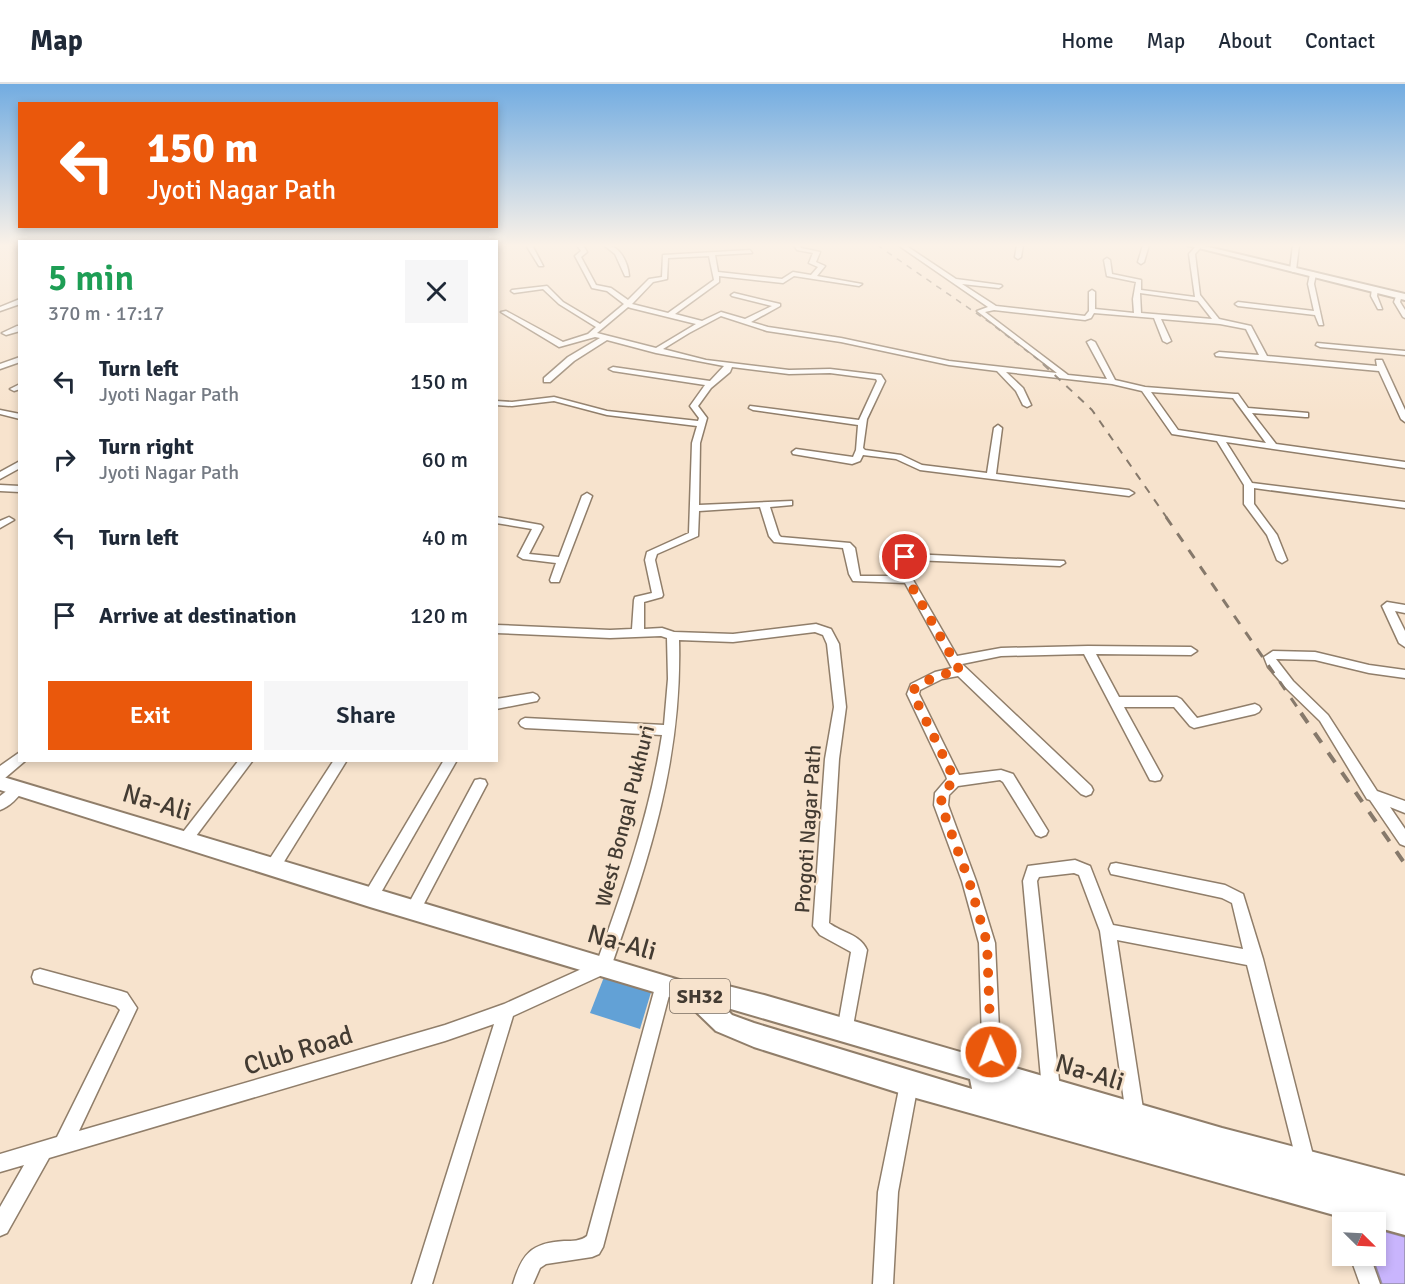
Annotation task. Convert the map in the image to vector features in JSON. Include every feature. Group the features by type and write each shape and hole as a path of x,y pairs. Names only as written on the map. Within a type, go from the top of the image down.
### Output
{"main road":[{"name":"Na-Ali","path":"9,786 370,898 664,984 696,996 720,995 1306,1164 1405,1189"},
{"path":"696,996 1405,1206"},
{"path":"696,996 715,1017 734,1028 909,1084 1339,1212"},
{"path":"1386,1219 1405,1222"}],"street":[{"path":"0,309 18,301"},
{"path":"559,301 600,327"},
{"path":"622,301 627,305 702,322"},
{"path":"504,312 562,345 593,335 631,301"},
{"path":"671,314 689,301"},
{"path":"745,322 778,305 760,301"},
{"path":"984,301 994,308"},
{"path":"1065,376 980,313 981,310 994,308 1085,318 1089,317 1092,311 1092,301"},
{"path":"1137,301 1138,316"},
{"path":"1200,301 1214,320 1220,322"},
{"path":"1315,301 1321,324"},
{"path":"1376,301 1380,309"},
{"path":"1398,301 1405,316"},
{"path":"1238,304 1318,313"},
{"path":"1092,311 1220,322 1249,327 1264,358"},
{"path":"656,351 702,322 721,314 766,329 841,340 949,363 1112,382 1145,389 1232,395 1272,444"},
{"path":"1157,317 1167,341"},
{"path":"6,333 18,329"},
{"path":"593,335 656,351 729,364 796,372 830,371 878,377 881,381 862,423 857,459 852,461 796,452"},
{"path":"547,380 571,359 605,338"},
{"path":"1091,342 1112,382"},
{"path":"1320,345 1405,354"},
{"path":"1373,350 1405,419"},
{"path":"1219,354 1382,369"},
{"path":"0,367 18,360"},
{"path":"638,633 639,600 658,595 650,560 652,552 694,534 696,443 703,416 694,406 710,384 727,370 729,364"},
{"path":"613,369 710,384"},
{"path":"999,369 1020,390 1027,405"},
{"path":"1145,389 1175,432 1272,444 1405,465"},
{"path":"498,403 512,404 554,399 607,413 702,424"},
{"path":"753,408 862,423"},
{"path":"1246,410 1305,416"},
{"path":"0,412 18,416"},
{"path":"991,476 998,428"},
{"path":"1220,439 1249,485 1249,504 1272,536 1282,560"},
{"path":"860,450 902,458 916,466 1129,493"},
{"path":"0,476 18,465"},
{"path":"1249,485 1405,505"},
{"path":"0,488 18,489"},
{"path":"555,580 587,496"},
{"path":"695,508 789,503"},
{"path":"764,504 774,536 778,540 846,545 850,548 854,574 857,579 908,580"},
{"path":"498,520 538,527 523,556 563,561"},
{"path":"1060,563 905,557 902,561 908,580 956,666 1086,790"},
{"path":"1405,609 1387,606 1405,643"},
{"name":"Progoti Nagar Path","path":"673,636 733,638 816,628 827,632 832,644 840,716 832,759 821,926 829,934 852,942 859,950 845,1030"},
{"path":"498,629 666,632 673,636"},
{"name":"West Bongal Pukhuri","path":"603,967 632,888 668,750 675,680 673,636"},
{"path":"1088,650 1155,776"},
{"path":"954,781 913,694 915,687 929,679 956,666 1000,652 1191,651"},
{"path":"1405,674 1369,669 1315,656 1273,655 1270,657 1272,664 1289,684 1324,718 1368,790 1405,840"},
{"path":"498,704 533,698"},
{"path":"1117,702 1177,702 1194,723 1255,709"},
{"path":"525,723 669,730"},
{"path":"0,774 18,759"},
{"path":"185,840 245,762"},
{"path":"272,868 340,762"},
{"path":"370,898 450,762"},
{"path":"992,1074 987,943 969,881 941,805 942,793 954,781 1000,776 1008,778 1041,831"},
{"path":"412,910 480,784"},
{"path":"0,804 9,786"},
{"path":"1376,798 1405,807"},
{"path":"1051,1089 1030,881 1033,871 1075,866 1085,871 1108,931 1135,1115"},
{"path":"1116,869 1233,895 1240,904 1306,1164"},
{"path":"1108,931 1255,959"},
{"name":"Club Road","path":"0,1163 446,1033 506,1011 603,967"},
{"path":"40,977 121,999 129,1008 63,1145"},
{"path":"523,1284 530,1264 541,1253 585,1249 592,1246 596,1240 664,984"},
{"path":"422,1284 506,1011"},
{"path":"883,1284 888,1192 909,1084"},
{"path":"0,1226 43,1151"},
{"path":"1364,1266 1370,1284"}],"water":[{"path":"604,977 652,989 640,1029 590,1013"}],"building":[{"path":"1386,1232 1405,1237 1405,1284 1382,1284 1376,1266 1386,1266"}],"railway":[{"path":"958,301 1045,365"},
{"path":"1043,364 1092,410 1167,518"},
{"path":"1166,517 1302,714"},
{"path":"1301,713 1405,864"}],"route":[{"path":"905,557 902,561 908,580 960,671 929,679 915,687 913,694 953,776 954,781 940,797 941,805 969,881 987,943 991,1052"}]}
